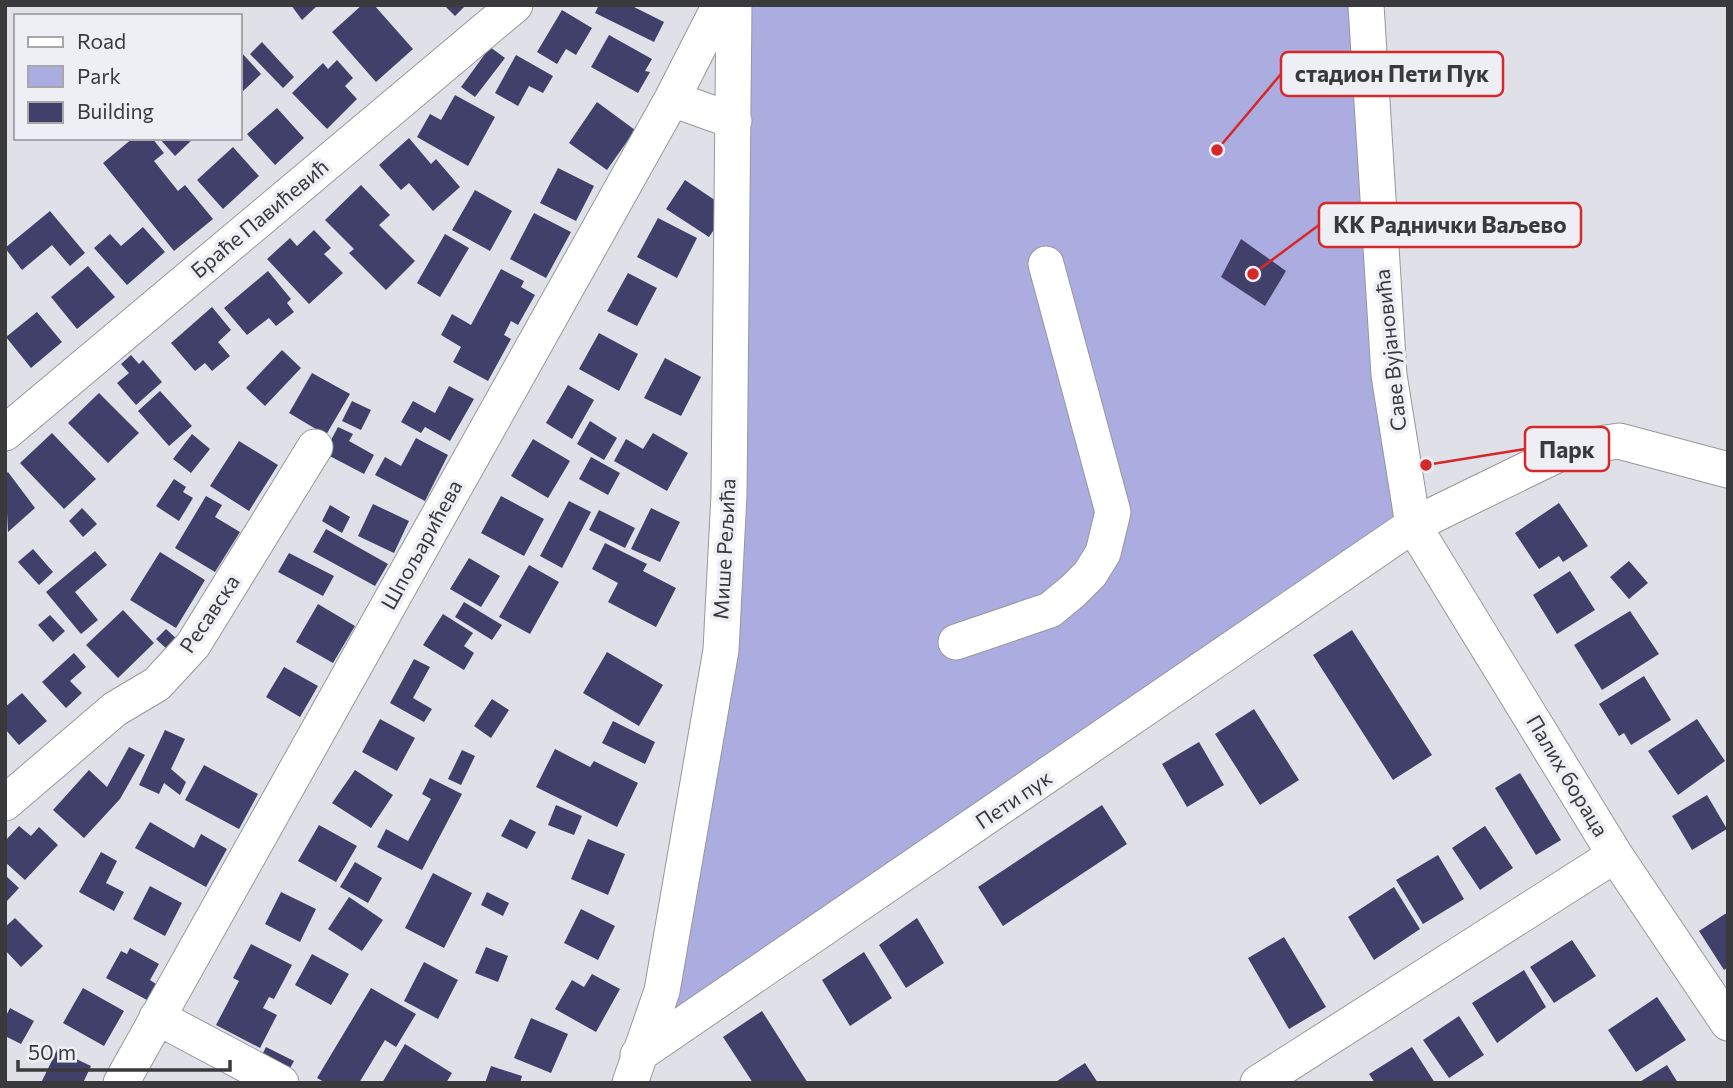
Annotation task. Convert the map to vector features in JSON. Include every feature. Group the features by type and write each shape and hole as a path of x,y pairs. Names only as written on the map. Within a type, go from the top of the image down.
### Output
{"street":[{"name":"Браће Павићевић","path":"5,433 515,5"},
{"name":"Шпољарићева","path":"121,1083 672,99 720,5"},
{"name":"Мише Рељића","path":"639,1073 662,992 720,650 729,495 734,5"},
{"name":"Саве Вујановића","path":"1366,5 1389,375 1413,525"},
{"path":"672,99 734,121"},
{"path":"956,642 1050,610 1090,574 1103,553 1114,512 1046,264"},
{"name":"Пети пук","path":"639,1073 1413,525 1571,448 1619,441 1728,470"},
{"name":"Ресавска","path":"5,803 115,709 157,684 193,646 315,447"},
{"name":"Палих бораца","path":"1413,525 1615,855 1728,1023"},
{"path":"1258,1083 1615,855"},
{"path":"158,1017 281,1083"}],"green space":[{"path":"744,5 1366,5 1413,525 638,1055 721,650"}],"building":[{"path":"291,5 318,5 302,20"},
{"path":"362,5 374,5 413,49 376,82 332,32"},
{"path":"444,5 466,5 455,16"},
{"path":"599,5 630,5 664,22 654,42 595,13"},
{"path":"562,10 592,28 576,55 566,49 557,64 537,52"},
{"path":"609,35 652,59 645,71 650,72 638,93 591,67"},
{"path":"262,42 294,77 283,88 250,54"},
{"path":"490,47 505,58 475,97 461,87"},
{"path":"242,53 261,74 242,92"},
{"path":"516,55 553,76 543,93 529,86 518,106 495,93"},
{"path":"337,60 353,78 345,86 357,99 327,129 292,93 323,63 328,69"},
{"path":"455,95 495,117 468,166 417,137 430,114 441,120"},
{"path":"597,102 635,130 607,170 569,143"},
{"path":"277,108 304,138 275,165 247,134"},
{"path":"409,138 431,164 436,159 460,187 433,211 409,183 401,190 379,165"},
{"path":"131,140 154,140 164,153 154,161 178,191 185,185 213,219 174,251 103,163"},
{"path":"161,140 192,140 175,156"},
{"path":"233,147 259,176 223,209 197,180"},
{"path":"558,168 594,186 576,221 540,203"},
{"path":"685,180 728,209 709,237 666,209"},
{"path":"361,185 390,215 379,225 415,261 386,290 349,253 354,249 325,220"},
{"path":"475,190 512,211 490,251 452,230"},
{"path":"50,211 85,253 70,266 52,245 22,270 5,248"},
{"path":"534,213 571,232 546,278 510,259"},
{"path":"658,218 697,238 677,278 637,257"},
{"path":"143,227 165,252 127,285 94,248 110,234 121,246"},
{"path":"314,230 331,248 324,254 343,273 309,304 267,259 290,238 297,246"},
{"path":"445,234 469,248 440,297 417,283"},
{"path":"1241,239 1286,271 1265,306 1221,277"},
{"path":"88,266 115,297 77,329 51,297"},
{"path":"501,269 524,281 521,287 535,295 518,325 511,321 504,335 511,339 488,381 453,362 461,347 441,335 452,314 471,325"},
{"path":"268,271 291,299 287,303 294,312 276,326 269,318 247,335 224,308"},
{"path":"628,273 657,288 637,326 607,311"},
{"path":"212,307 231,330 218,342 230,356 212,371 205,363 195,371 171,343"},
{"path":"37,312 62,342 31,368 6,337"},
{"path":"599,333 638,354 619,391 579,369"},
{"path":"282,350 301,368 265,406 246,388"},
{"path":"131,355 139,364 143,360 162,382 136,405 117,383 129,373 121,364"},
{"path":"665,358 701,377 681,416 644,398"},
{"path":"312,373 350,394 326,435 289,413"},
{"path":"568,385 594,400 572,439 546,423"},
{"path":"449,386 474,399 450,441 425,427 421,433 401,422 413,401 435,413"},
{"path":"160,391 192,426 169,446 138,411"},
{"path":"99,393 139,433 108,463 68,423"},
{"path":"352,401 371,410 361,430 342,421"},
{"path":"590,421 617,438 604,460 577,444"},
{"path":"338,427 353,434 349,441 374,455 364,474 324,453"},
{"path":"52,433 96,479 64,509 20,463"},
{"path":"653,433 688,453 667,491 614,461 626,439 643,449"},
{"path":"192,434 210,449 191,473 173,459"},
{"path":"416,438 448,455 425,501 375,475 385,457 401,466"},
{"path":"533,439 570,461 548,498 511,476"},
{"path":"239,441 278,465 249,511 210,486"},
{"path":"591,457 620,473 608,495 579,479"},
{"path":"8,472 35,508 8,532 5,474"},
{"path":"174,479 186,487 183,492 193,498 179,521 156,506"},
{"path":"206,496 222,505 215,517 240,532 215,572 175,548"},
{"path":"501,496 544,519 524,556 481,533"},
{"path":"569,501 591,512 562,568 540,556"},
{"path":"1559,503 1588,546 1563,562 1559,556 1539,569 1515,533"},
{"path":"373,504 409,521 394,553 358,536"},
{"path":"330,505 350,517 342,533 322,521"},
{"path":"82,508 97,524 83,537 69,521"},
{"path":"651,508 680,522 660,562 631,549"},
{"path":"599,510 635,528 625,548 589,530"},
{"path":"326,529 388,564 375,586 313,552"},
{"path":"605,543 647,564 643,571 676,588 656,627 608,602 618,583 592,569"},
{"path":"33,549 53,572 39,585 18,562"},
{"path":"95,551 107,565 75,592 98,620 81,634 46,592"},
{"path":"160,552 205,580 176,628 130,600"},
{"path":"289,553 334,576 323,596 278,572"},
{"path":"469,558 500,576 481,607 450,589"},
{"path":"1629,561 1648,583 1629,599 1610,577"},
{"path":"529,565 559,582 530,634 499,617"},
{"path":"1570,571 1595,610 1557,634 1533,595"},
{"path":"464,602 502,625 492,640 455,617"},
{"path":"318,604 355,626 333,663 296,642"},
{"path":"123,610 154,643 118,678 86,645"},
{"path":"1630,611 1659,654 1602,690 1574,645"},
{"path":"443,614 473,633 464,646 474,653 464,670 423,645"},
{"path":"50,615 65,631 53,642 38,625"},
{"path":"166,629 179,641 169,651 156,639"},
{"path":"1352,630 1432,755 1393,780 1313,655"},
{"path":"607,652 663,685 639,726 583,693"},
{"path":"74,653 86,667 70,681 82,693 66,708 42,682"},
{"path":"414,659 430,667 413,698 432,709 424,722 390,703"},
{"path":"284,667 318,686 300,717 266,697"},
{"path":"1644,676 1671,720 1631,745 1624,733 1619,736 1599,704"},
{"path":"22,693 47,721 19,745 5,729 5,707"},
{"path":"492,699 509,710 491,738 474,726"},
{"path":"1254,709 1299,780 1260,805 1215,734"},
{"path":"380,719 415,738 397,771 362,752"},
{"path":"1697,719 1725,761 1678,795 1648,751"},
{"path":"613,721 655,742 645,764 602,743"},
{"path":"165,730 185,739 171,769 186,782 180,795 164,783 159,794 139,785"},
{"path":"1199,742 1224,785 1187,807 1162,764"},
{"path":"129,747 145,755 120,799 84,838 53,810 89,770 107,787"},
{"path":"555,749 590,767 594,761 638,783 617,827 536,787"},
{"path":"462,750 475,756 461,785 448,779"},
{"path":"204,765 258,794 239,829 185,800"},
{"path":"355,770 393,795 371,828 332,803"},
{"path":"1520,773 1561,840 1536,855 1495,788"},
{"path":"430,778 462,794 422,870 377,847 386,829 408,841 431,799 422,794"},
{"path":"1707,795 1727,829 1692,850 1672,816"},
{"path":"556,805 582,816 574,835 548,825"},
{"path":"1102,805 1127,844 1003,926 978,887"},
{"path":"510,819 536,832 527,849 501,836"},
{"path":"150,822 194,848 201,834 227,849 206,887 135,848"},
{"path":"319,825 357,846 336,882 298,861"},
{"path":"19,826 31,836 39,827 58,845 25,880 5,862 5,841"},
{"path":"1485,826 1513,868 1480,890 1452,848"},
{"path":"588,839 625,854 608,895 571,879"},
{"path":"101,852 117,861 106,883 124,892 114,911 79,892"},
{"path":"1438,855 1464,899 1423,924 1396,880"},
{"path":"355,862 382,878 368,903 340,887"},
{"path":"433,873 472,893 444,948 405,928"},
{"path":"5,875 19,888 7,901 5,899"},
{"path":"150,886 182,903 165,936 133,919"},
{"path":"1394,887 1420,929 1374,960 1348,917"},
{"path":"281,892 316,909 300,942 265,924"},
{"path":"487,892 509,903 503,916 481,905"},
{"path":"349,897 383,920 362,951 328,929"},
{"path":"581,909 615,926 598,960 564,943"},
{"path":"1728,912 1728,967 1724,970 1699,931"},
{"path":"15,918 43,946 21,967 5,950 5,927"},
{"path":"917,918 944,963 906,988 879,945"},
{"path":"1284,937 1326,1007 1289,1029 1248,958"},
{"path":"1572,940 1596,976 1554,1003 1530,967"},
{"path":"251,944 292,965 274,999 269,997 263,1008 277,1015 260,1048 216,1025 239,981 233,978"},
{"path":"486,947 508,956 498,982 475,973"},
{"path":"130,948 159,964 150,980 156,984 147,1000 106,978 121,951 127,954"},
{"path":"864,952 892,998 850,1026 822,980"},
{"path":"312,954 349,974 331,1005 295,985"},
{"path":"424,962 458,980 438,1019 404,1001"},
{"path":"1524,970 1546,1007 1497,1043 1472,1003"},
{"path":"592,974 620,989 596,1032 555,1009 572,980 584,987"},
{"path":"83,988 124,1011 104,1046 63,1023"},
{"path":"371,988 416,1014 396,1047 385,1040 359,1083 326,1083 317,1078"},
{"path":"1657,997 1686,1040 1636,1072 1608,1030"},
{"path":"10,1008 34,1021 21,1044 5,1036 5,1018"},
{"path":"762,1011 808,1083 753,1083 723,1037"},
{"path":"1459,1016 1484,1055 1449,1078 1423,1040"},
{"path":"531,1018 568,1034 551,1073 514,1058"},
{"path":"405,1044 452,1073 446,1083 382,1083"},
{"path":"266,1047 294,1061 284,1079 257,1065"},
{"path":"1412,1047 1435,1083 1375,1083 1369,1074"},
{"path":"57,1050 91,1066 83,1083 41,1083"},
{"path":"1085,1063 1098,1083 1054,1083"},
{"path":"1667,1065 1678,1083 1638,1083"},
{"path":"491,1066 522,1076 520,1083 485,1083"}],"place":[{"name":"стадион Пети Пук","path":"1217,150"},
{"name":"КК Раднички Ваљево","path":"1253,274"},
{"name":"Парк","path":"1426,465"}]}
